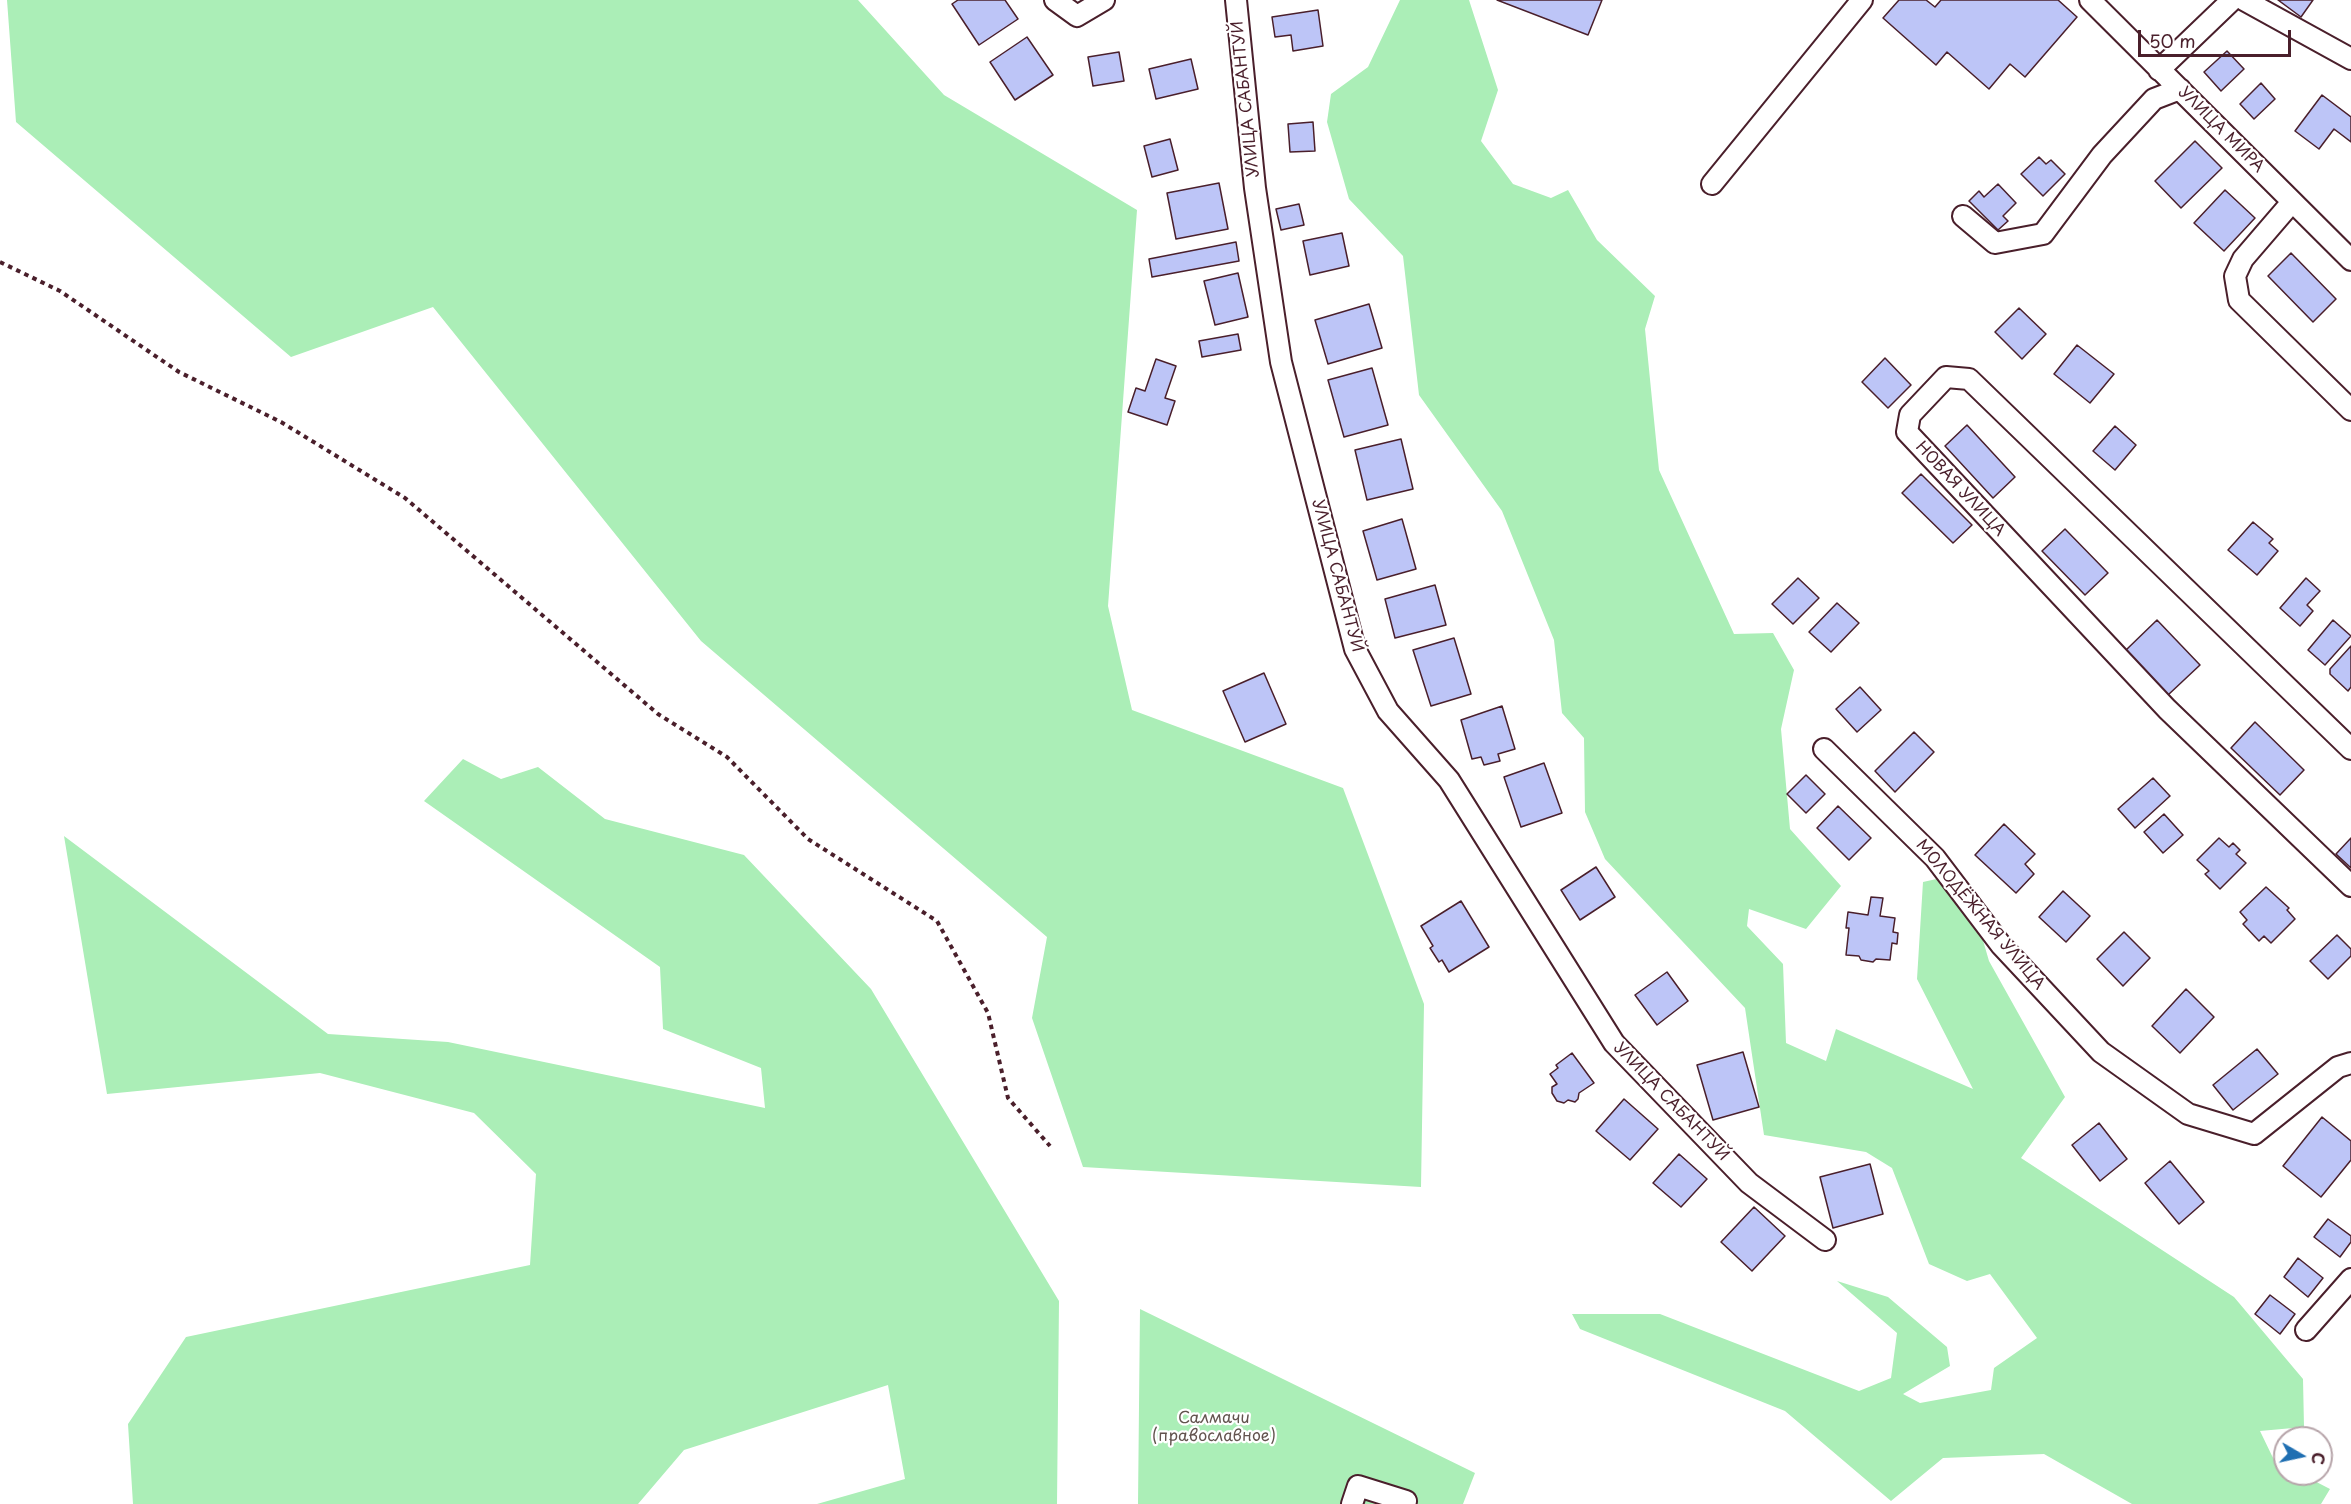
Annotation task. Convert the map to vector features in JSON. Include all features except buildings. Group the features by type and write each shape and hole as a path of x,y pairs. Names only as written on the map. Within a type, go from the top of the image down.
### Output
{"street":[{"path":"1055,0 1077,16 1104,0"},
{"name":"УЛИЦА САБАНТУЙ","path":"1236,0 1255,188 1281,362 1354,649 1388,711 1449,780 1614,1043 1749,1183 1825,1240"},
{"path":"1712,184 1862,0"},
{"name":"УЛИЦА МИРА","path":"2090,0 2351,260"},
{"path":"2159,70 2232,0"},
{"path":"2244,0 2351,59"},
{"path":"1963,216 1995,243 2043,234 2102,155 2154,99 2180,89"},
{"path":"2292,202 2243,259 2235,276 2239,300 2351,410"},
{"name":"НОВАЯ УЛИЦА","path":"2351,749 1969,379 1946,377 1910,415 1907,432 1923,450 2167,709 2351,886"},
{"name":"МОЛОДЁЖНАЯ УЛИЦА","path":"1824,749 1935,858 2001,945 2101,1052 2188,1114 2254,1134 2338,1067 2351,1063"},
{"path":"2306,1330 2351,1279"},
{"path":"1352,1504 1358,1486 1406,1501"}],"path":[{"path":"0,262 60,291 179,372 281,422 405,498 658,714 727,758 808,839 937,921 988,1013 1008,1098 1050,1146"}],"green space":[{"path":"7,0 858,0 944,95 1137,210 1108,606 1132,710 1343,788 1424,1004 1421,1187 1083,1167 1032,1018 1047,937 701,641 433,307 291,357 16,122"},
{"path":"1400,0 1469,0 1498,90 1481,141 1513,184 1551,198 1568,190 1597,240 1655,296 1645,329 1659,470 1734,634 1773,633 1794,670 1781,729 1790,829 1841,886 1806,929 1749,909 1747,926 1783,964 1786,1043 1826,1061 1836,1029 1973,1089 1917,979 1923,882 1950,876 1968,889 1989,961 2065,1097 2021,1158 2234,1297 2303,1379 2304,1426 2273,1426 2273,1430 2260,1431 2273,1458 2273,1486 2324,1486 2330,1489 2321,1504 2132,1504 2044,1454 1943,1458 1891,1501 1785,1411 1580,1329 1572,1314 1660,1314 1859,1391 1891,1378 1897,1333 1837,1281 1888,1297 1947,1347 1950,1366 1903,1394 1920,1403 1991,1390 1994,1368 2037,1338 1990,1274 1967,1281 1929,1264 1892,1168 1866,1152 1764,1135 1745,1008 1605,859 1585,812 1584,738 1562,713 1554,640 1502,511 1419,395 1403,256 1349,199 1327,122 1331,94 1368,67"},
{"path":"463,759 501,779 538,767 605,819 744,855 871,989 1059,1301 1057,1504 817,1504 905,1479 888,1385 684,1450 638,1504 133,1504 128,1424 186,1337 530,1265 536,1174 474,1113 320,1073 107,1094 64,836 328,1034 448,1042 765,1108 761,1068 663,1029 660,967 424,801"},
{"name":"Салмачи (православное)","path":"1140,1309 1475,1473 1463,1504 1138,1504"}]}
